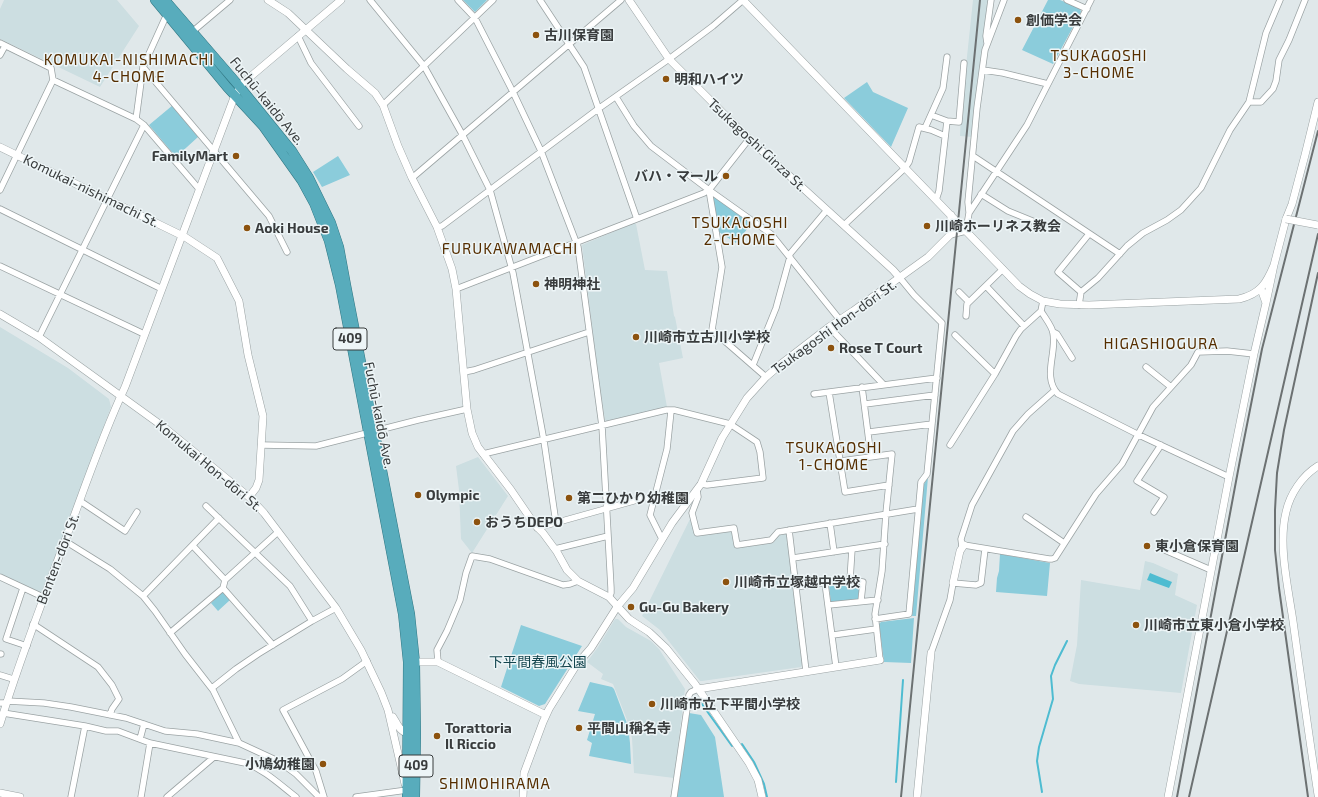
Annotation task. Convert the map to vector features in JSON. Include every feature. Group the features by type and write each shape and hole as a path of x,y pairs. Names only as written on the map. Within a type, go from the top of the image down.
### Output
{"highway":[{"name":"Fuchū-kaidō Ave.","path":"155,0 169,5 192,32 263,126 302,181 314,203 330,240 410,614 415,662 412,734 407,794"},
{"name":"Fuchū-kaidō Ave.","path":"169,5 237,91"},
{"name":"Fuchū-kaidō Ave.","path":"372,432 403,614 408,662 415,797"}],"street":[{"path":"192,32 230,0"},
{"path":"268,0 288,13 346,69 375,93 383,105 412,178 437,227 452,269 456,289 467,409 472,433 478,447 511,490 537,528 543,533 555,549 567,570 578,581 609,596 629,619 649,632 666,648 698,689 749,762 758,780 762,797"},
{"path":"121,396 237,91 243,83 341,0"},
{"path":"370,0 424,66 462,134 490,190 512,268 544,440 556,523"},
{"path":"458,0 475,18 514,92 541,151 577,242 602,426 611,588 609,596"},
{"path":"383,105 493,0"},
{"path":"540,0 568,45 584,67 637,219"},
{"path":"412,178 621,0"},
{"name":"Tsukagoshi Ginza St.","path":"629,0 669,59 749,140 844,225 900,278"},
{"path":"987,44 986,36 991,0"},
{"path":"966,231 969,212 968,202 977,108 985,50 1004,0"},
{"path":"1067,0 1087,9"},
{"path":"969,212 1027,125 1091,0"},
{"path":"1079,305 1081,292 1098,278 1120,254 1143,233 1167,220 1181,210 1201,188 1230,130 1249,102 1266,33 1280,0"},
{"path":"1249,102 1261,102 1273,89 1276,81 1279,60 1289,40 1305,0"},
{"path":"437,227 442,226 541,151 669,59 746,1 1003,269 1024,290 1043,301 1079,305 1233,300 1244,298 1260,289 1268,280 1274,265"},
{"path":"136,119 143,67 169,5"},
{"path":"298,36 311,63 359,126"},
{"path":"0,56 2,44 51,68 53,80 0,190"},
{"path":"925,128 943,88 947,57"},
{"path":"931,115 947,121 959,122 964,63"},
{"path":"143,67 269,216 287,252"},
{"path":"982,70 1002,73 1048,84"},
{"path":"53,80 136,119 144,125 199,189"},
{"path":"616,97 634,126 651,146 771,234 840,320"},
{"path":"1168,797 1254,354 1274,265 1286,219 1292,204 1318,102"},
{"path":"936,200 939,191 947,121"},
{"path":"39,337 106,199 144,125"},
{"path":"844,225 910,162 919,127 945,136"},
{"path":"456,289 704,193 709,190 749,140"},
{"name":"Komukai-nishimachi St.","path":"0,147 182,235 217,258 238,301 248,355 263,416 259,480 256,488 249,498"},
{"path":"973,156 1120,254"},
{"path":"709,190 722,267 712,330 766,377"},
{"path":"982,194 1008,211 1040,224"},
{"path":"0,209 162,289"},
{"path":"753,365 776,308 789,256 827,210"},
{"path":"950,215 950,235 966,231"},
{"path":"1286,219 1318,225"},
{"path":"1081,292 1058,272 1090,234"},
{"name":"Tsukagoshi Hon-dōri St.","path":"523,797 524,772 546,715 577,664 591,648 617,607 633,588 672,523 699,487 714,453 730,424 747,398 766,377 781,364 829,327 928,257 950,235"},
{"path":"0,266 144,334"},
{"path":"966,316 966,304 1003,269"},
{"path":"875,619 909,614 918,508 921,482 927,474 942,323 914,295 900,278"},
{"path":"986,286 1024,326"},
{"path":"1260,289 1266,303"},
{"path":"959,292 969,302"},
{"path":"950,445 995,374 1016,336 1024,326 1041,311 1043,301"},
{"path":"1041,311 1053,332 1057,334 1072,358"},
{"name":"Komukai Hon-dōri St.","path":"0,314 39,337 165,428 249,498 264,513 336,608 367,661 388,710"},
{"path":"829,327 883,384"},
{"path":"464,372 589,332"},
{"path":"1053,332 1050,380 1054,390 1062,397 1229,477"},
{"path":"955,335 995,374"},
{"path":"963,546 986,548 1052,560 1055,558 1096,494 1122,464 1153,408 1191,365 1198,352 1227,351 1254,354"},
{"path":"1146,367 1171,387"},
{"path":"814,394 937,378"},
{"path":"862,387 871,457"},
{"path":"917,797 931,653 950,600 963,546 961,539 972,505 1013,431 1028,414 1054,390"},
{"path":"829,392 845,492 889,485"},
{"path":"865,404 935,395"},
{"name":"Benten-dōri St.","path":"1,718 4,702 27,646 43,597 111,417 121,396"},
{"path":"261,445 316,446 467,409"},
{"path":"483,454 666,410 730,424 757,442 760,452 763,478 699,487 698,497 692,513 697,533 734,528 737,545 771,540 778,532 918,508"},
{"path":"664,538 661,537 650,515 667,449 671,411"},
{"path":"868,432 932,424"},
{"path":"1154,512 1164,497 1138,481 1161,445"},
{"path":"674,797 689,695 691,692 698,689 880,660 875,619 885,544 886,513 892,454 840,461"},
{"path":"1318,466 1303,478 1290,499 1285,516 1284,538 1287,581 1318,795"},
{"path":"537,528 655,496"},
{"path":"80,501 125,531 137,512"},
{"path":"206,506 290,586 312,621"},
{"path":"143,596 219,518"},
{"path":"1026,518 1064,543"},
{"path":"830,523 834,552"},
{"path":"789,530 806,672"},
{"path":"170,633 223,588 225,580 278,532"},
{"path":"555,549 608,536"},
{"path":"65,541 110,569 143,596 212,688 239,743"},
{"path":"792,558 885,544"},
{"path":"193,546 225,580"},
{"path":"953,583 976,585 981,583 986,548"},
{"path":"1160,548 1211,570"},
{"path":"850,580 852,549"},
{"path":"438,662 437,650 460,600 466,573 472,556 490,558 563,585 578,581"},
{"path":"0,577 43,597"},
{"path":"796,587 841,580 863,582 861,601"},
{"path":"825,583 836,667"},
{"path":"23,588 6,639 27,646"},
{"path":"223,588 273,645"},
{"path":"829,605 878,600"},
{"path":"212,688 236,669 273,645 336,608"},
{"path":"33,624 98,667 112,685 119,699 110,715"},
{"path":"833,635 876,629"},
{"path":"324,797 316,771 283,710 342,679 367,661"},
{"path":"415,662 438,662 546,715"},
{"path":"0,675 14,679"},
{"path":"4,702 51,704 110,715 165,731 197,734 239,743 278,761 296,774 319,797"},
{"path":"388,710 398,727 412,734"},
{"path":"356,797 407,794 388,710"},
{"path":"1,718 85,726 106,731 118,731 150,743 245,763 256,767 269,775 296,797"},
{"path":"140,739 144,724"},
{"path":"71,797 85,726"},
{"path":"141,797 150,743"},
{"path":"167,797 214,757"},
{"path":"3,795 20,797"}],"shaded area":[{"path":"4,0 117,0 139,26 100,87 0,39 0,9"},
{"path":"973,0 989,0 973,137 960,136"},
{"name":"川崎市立古川小学校","path":"634,223 636,224 645,270 667,271 674,316 683,358 659,363 667,407 607,421 605,420 598,375 582,245"},
{"path":"0,327 68,368 109,399 111,407 44,591 40,593 0,574"},
{"path":"478,457 508,496 472,553 461,539 459,490 456,466"},
{"name":"川崎市立塚越中学校","path":"690,519 695,533 698,536 732,531 736,548 773,543 779,535 787,533 802,665 801,667 700,681 660,630 642,616"},
{"name":"川崎市立東小倉小学校","path":"1145,561 1178,574 1175,595 1197,605 1181,693 1079,684 1070,681 1077,645 1081,580 1140,590"},
{"path":"1150,573 1172,582 1169,588 1147,580"},
{"name":"川崎市立下平間小学校","path":"615,619 618,619 626,627 651,641 659,649 685,689 674,778 634,773 632,738 627,720 613,684 601,679 603,674 587,662"}],"green space":[{"path":"463,0 487,0 475,12"},
{"path":"1048,0 1060,0 1080,8 1081,12 1053,64 1022,50"},
{"path":"867,82 873,92 908,108 891,147 844,98"},
{"path":"173,105 198,137 176,157 149,125"},
{"path":"338,156 350,175 322,187 313,172"},
{"path":"711,193 752,223 736,243 719,232"},
{"path":"928,477 916,616 912,616 923,486"},
{"path":"1000,554 1050,563 1047,596 996,592"},
{"path":"842,582 860,585 858,599 831,603 829,585"},
{"path":"223,591 230,600 218,611 211,603"},
{"path":"914,618 911,663 884,662 879,624 881,622"},
{"name":"下平間春風公園","path":"521,625 582,646 545,704 539,706 501,687"},
{"path":"590,682 612,687 614,689 628,726 631,764 589,756 592,743 587,740 595,714 578,711"},
{"path":"689,713 701,715 715,737 724,797 677,797"}],"waterway":[{"path":"1042,792 1037,761 1039,747 1053,699 1051,676 1067,641"},
{"path":"896,782 903,680"},
{"path":"699,700 732,746"},
{"path":"742,744 754,762 764,784 767,797"}],"railway":[{"path":"901,797 980,0"},
{"path":"1177,797 1262,349 1318,131"},
{"path":"1189,797 1318,234"},
{"path":"1308,797 1279,588 1275,550 1275,510 1277,473 1284,430 1318,273"}],"place":[{"name":"創価学会","path":"1018,20"},
{"name":"古川保育園","path":"536,35"},
{"name":"明和ハイツ","path":"666,79"},
{"name":"FamilyMart","path":"236,156"},
{"name":"バハ・マール","path":"726,176"},
{"name":"川崎ホーリネス教会","path":"927,226"},
{"name":"Aoki House","path":"247,228"},
{"name":"神明神社","path":"536,284"},
{"name":"川崎市立古川小学校","path":"636,337"},
{"name":"Rose T Court","path":"831,348"},
{"name":"Olympic","path":"418,495"},
{"name":"第二ひかり幼稚園","path":"569,498"},
{"name":"おうちDEPO","path":"477,522"},
{"name":"東小倉保育園","path":"1147,546"},
{"name":"川崎市立塚越中学校","path":"726,582"},
{"name":"Gu-Gu Bakery","path":"631,607"},
{"name":"川崎市立東小倉小学校","path":"1136,625"},
{"name":"川崎市立下平間小学校","path":"652,704"},
{"name":"平間山稱名寺","path":"579,728"},
{"name":"Torattoria Il Riccio","path":"437,736"},
{"name":"小鳩幼稚園","path":"323,764"}],"district":[{"name":"TSUKAGOSHI 3-CHOME","path":"1099,64"},
{"name":"KOMUKAI-NISHIMACHI 4-CHOME","path":"129,68"},
{"name":"TSUKAGOSHI 2-CHOME","path":"740,232"},
{"name":"FURUKAWAMACHI","path":"510,249"},
{"name":"HIGASHIOGURA","path":"1161,344"},
{"name":"TSUKAGOSHI 1-CHOME","path":"834,456"},
{"name":"SHIMOHIRAMA","path":"495,784"}]}
